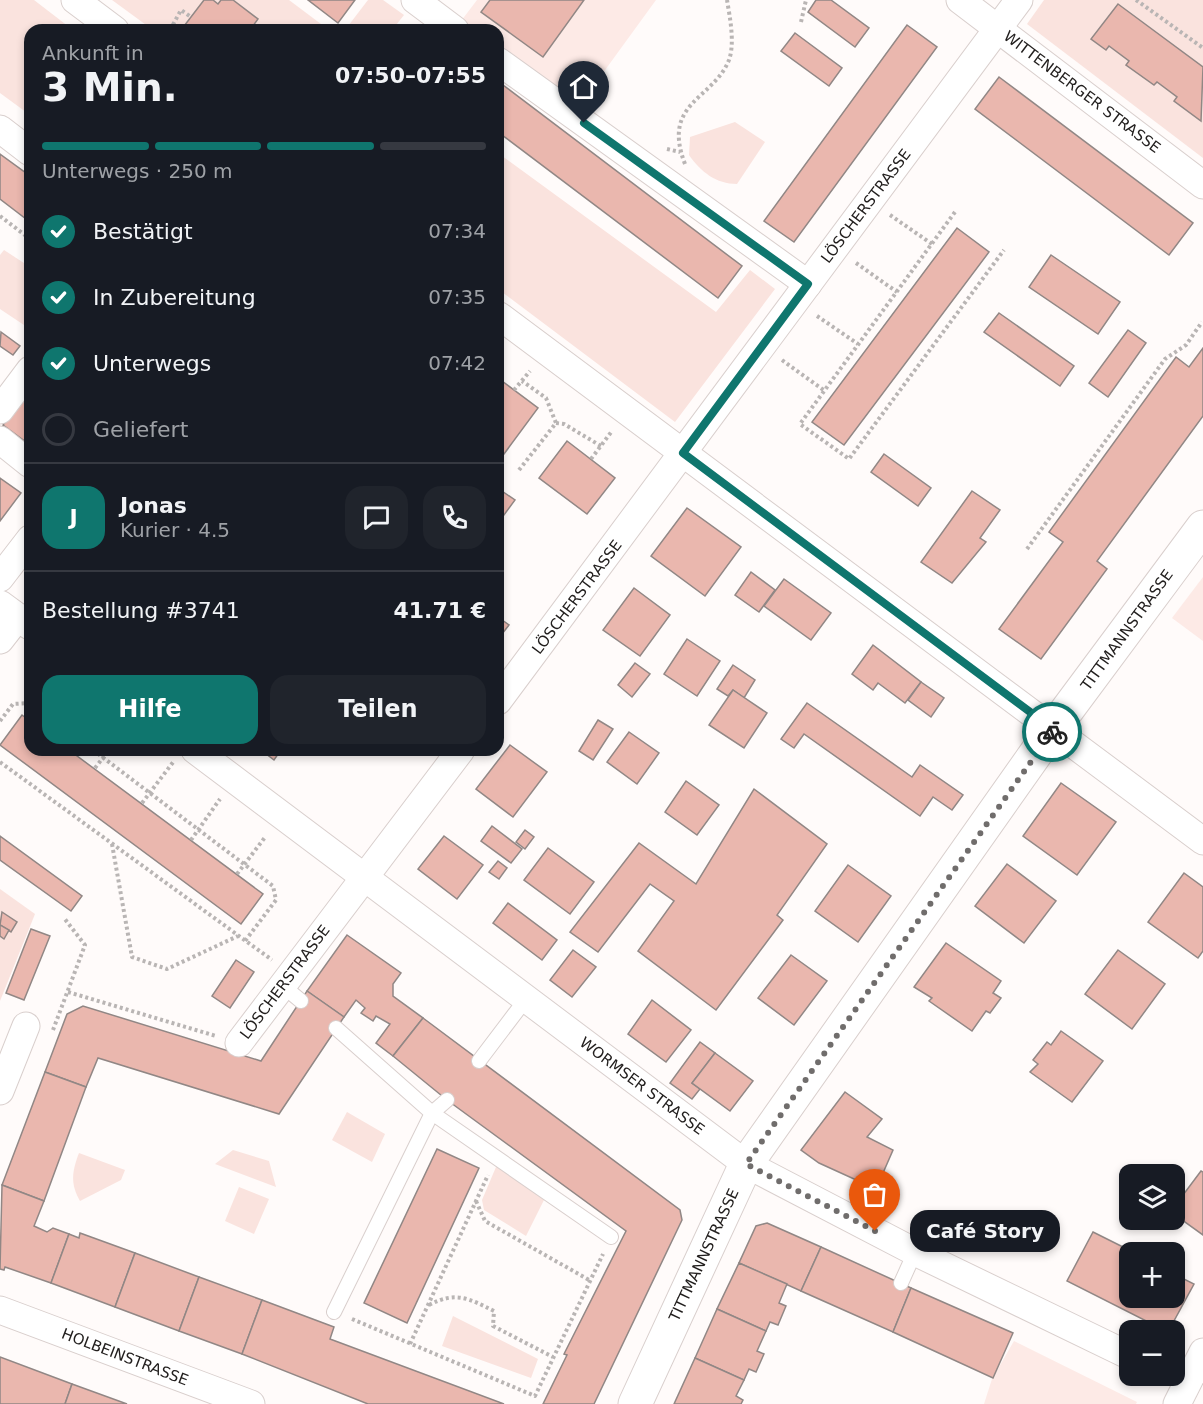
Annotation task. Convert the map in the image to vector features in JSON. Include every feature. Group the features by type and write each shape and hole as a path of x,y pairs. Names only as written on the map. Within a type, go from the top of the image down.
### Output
{"street":[{"path":"75,0 107,24"},
{"path":"415,0 441,19"},
{"name":"WITTENBERGER STRASSE","path":"960,0 1203,185"},
{"name":"LÖSCHERSTRASSE","path":"504,693 1019,0"},
{"path":"504,66 802,292"},
{"path":"0,129 24,147"},
{"path":"504,320 1203,841"},
{"path":"0,410 24,378"},
{"path":"0,440 24,459"},
{"name":"TITTMANNSTRASSE","path":"635,1404 746,1164 1053,729 1203,527"},
{"path":"0,578 24,547"},
{"path":"0,640 16,616"},
{"name":"WORMSER STRASSE","path":"189,756 234,779 746,1164 915,1252 1119,1351"},
{"name":"LÖSCHERSTRASSE","path":"239,1043 291,987 364,878 456,756"},
{"path":"0,1091 26,1026"},
{"name":"HOLBEINSTRASSE","path":"0,1310 251,1404"},
{"path":"1184,1389 1203,1352"}],"lane":[{"path":"479,1061 526,999"},
{"path":"336,1028 432,1113 611,1237"},
{"path":"334,1312 432,1113 447,1100"},
{"path":"901,1283 915,1252"}],"path":[{"path":"688,171 680,152 682,119 691,102 715,81 729,60 731,36 727,0"},
{"path":"801,22 806,0"},
{"path":"1136,0 1203,48"},
{"path":"174,24 182,10 191,17"},
{"path":"870,201 932,244"},
{"path":"955,212 800,424 849,459 1004,250"},
{"path":"0,216 24,234"},
{"path":"834,248 897,292"},
{"path":"802,292 858,345"},
{"path":"1027,549 1165,359 1186,345 1202,322"},
{"path":"762,346 825,391"},
{"path":"522,381 546,398 556,423"},
{"path":"591,459 627,412"},
{"path":"556,423 564,424 601,446"},
{"path":"519,470 556,423"},
{"path":"0,721 13,704 24,703"},
{"path":"100,756 273,886 276,900 246,940"},
{"path":"142,803 183,756"},
{"path":"95,768 103,758"},
{"path":"0,762 246,940 291,987"},
{"path":"191,840 234,779"},
{"path":"237,874 282,815"},
{"path":"112,844 132,957 167,969 239,936"},
{"path":"51,1036 85,945 64,918"},
{"name":"LÖSCHERSTRASSE","path":"68,992 239,1043"},
{"path":"410,1344 496,1157"},
{"path":"476,1201 485,1221 591,1281"},
{"path":"334,1312 535,1396 611,1237"},
{"path":"428,1305 444,1297 467,1297 494,1311 493,1326 553,1357"}],"shaded area":[{"path":"0,0 34,0 65,24 24,24 24,111 0,93"},
{"path":"112,0 289,0 321,24 145,24"},
{"path":"368,0 383,0 404,15 397,24 350,24"},
{"path":"477,0 656,0 576,110 504,57 504,24 459,24"},
{"path":"1044,0 1203,0 1203,158 1027,24"},
{"path":"735,122 765,142 737,184 722,182 710,176 689,155 690,137"},
{"path":"504,157 716,312 750,270 775,289 675,422 504,294"},
{"path":"4,250 24,263 24,325 0,309 0,255"},
{"path":"1203,577 1203,641 1172,618"},
{"path":"0,889 35,914 0,1001"},
{"path":"347,1112 385,1134 372,1162 332,1140"},
{"path":"233,1150 269,1161 276,1187 215,1164"},
{"path":"79,1153 125,1170 121,1180 80,1201 73,1177"},
{"path":"496,1167 503,1167 544,1200 526,1236 484,1210 482,1200"},
{"path":"239,1187 269,1199 254,1234 225,1221"},
{"path":"453,1316 538,1359 531,1378 442,1346"},
{"path":"1014,1341 1137,1402 1136,1404 984,1404 992,1379"}],"building":[{"path":"204,0 213,0 218,4 221,0 233,0 258,19 254,24 186,24"},
{"path":"308,0 355,0 338,23"},
{"path":"490,0 584,0 543,57 504,29 504,24 498,24 481,12"},
{"path":"816,0 831,0 869,28 855,47 808,12"},
{"path":"1118,4 1203,67 1201,121 1174,101 1177,97 1157,82 1154,85 1126,65 1129,61 1109,46 1106,50 1091,39"},
{"path":"907,25 937,47 794,242 764,221"},
{"path":"795,33 842,68 829,86 781,51"},
{"path":"999,77 1193,223 1169,255 975,109"},
{"path":"504,86 742,266 718,298 504,137"},
{"path":"0,154 24,172 24,217 0,199"},
{"path":"957,228 989,252 844,445 812,422"},
{"path":"1051,255 1120,302 1098,334 1029,287"},
{"path":"999,313 1074,366 1060,386 984,332"},
{"path":"1128,330 1146,343 1108,397 1089,383"},
{"path":"1,332 20,346 13,355 0,346"},
{"path":"1203,348 1203,416 1097,561 1107,569 1041,659 999,629 1063,542 1049,532 1176,357 1189,367"},
{"path":"504,382 538,408 504,454"},
{"path":"24,398 24,441 3,425"},
{"path":"567,441 615,478 587,514 539,478"},
{"path":"884,454 931,488 918,506 871,472"},
{"path":"0,478 21,493 0,521"},
{"path":"972,491 1000,510 980,538 986,542 952,583 921,562"},
{"path":"504,492 515,500 504,515"},
{"path":"687,508 741,547 705,596 651,556"},
{"path":"751,572 775,590 759,612 735,595"},
{"path":"784,579 831,613 811,640 764,606"},
{"path":"634,588 670,615 640,656 603,630"},
{"path":"504,621 509,625 504,631"},
{"path":"687,639 720,661 697,696 664,674"},
{"path":"873,645 921,682 905,703 878,683 873,690 852,674"},
{"path":"635,663 650,674 632,697 618,685"},
{"path":"733,665 755,680 744,698 733,690 728,696 717,689"},
{"path":"921,682 944,698 931,717 908,700"},
{"path":"733,690 767,713 744,748 709,725"},
{"path":"807,703 912,777 920,765 963,795 952,810 933,797 920,816 804,734 794,748 781,739"},
{"path":"22,715 24,716 24,756 77,756 263,894 241,924 0,745"},
{"path":"598,720 613,729 593,760 579,751"},
{"path":"629,732 659,753 637,784 607,762"},
{"path":"510,745 547,772 513,817 476,789 502,756 504,756"},
{"path":"686,781 719,805 697,835 665,812"},
{"path":"1061,783 1116,822 1077,875 1023,836"},
{"path":"754,789 827,844 777,915 783,920 716,1010 638,951 674,901 650,884 598,952 570,932 639,843 696,884"},
{"path":"492,826 522,849 511,863 481,841"},
{"path":"525,830 534,837 525,849 516,842"},
{"path":"0,836 82,896 71,911 0,860"},
{"path":"444,836 483,865 457,899 418,869"},
{"path":"548,848 594,882 570,914 524,880"},
{"path":"498,861 507,868 499,879 489,872"},
{"path":"1007,864 1056,901 1024,943 975,906"},
{"path":"848,865 891,896 858,942 815,911"},
{"path":"1184,873 1203,887 1203,951 1198,958 1148,922"},
{"path":"508,903 557,940 542,960 493,923"},
{"path":"2,912 17,922 11,932 0,925"},
{"path":"0,925 9,930 4,939 0,936"},
{"path":"31,929 50,936 24,1000 6,993"},
{"path":"347,935 401,973 393,984 393,996 423,1018 393,1056 376,1043 390,1024 376,1016 373,1021 361,1013 365,1008 356,1000 344,1017 307,991"},
{"path":"946,943 1001,981 993,993 1001,998 990,1013 986,1011 972,1031 929,1001 932,998 914,987"},
{"path":"573,950 596,967 572,997 550,980"},
{"path":"1118,950 1165,984 1132,1029 1085,994"},
{"path":"791,955 827,981 794,1025 758,998"},
{"path":"236,960 254,972 230,1008 212,996"},
{"path":"307,991 344,1017 279,1114 98,1058 86,1087 45,1072 67,1014 83,1006 261,1061"},
{"path":"652,1000 691,1030 666,1062 628,1034"},
{"path":"423,1018 680,1210 682,1220 594,1404 543,1404 567,1355 564,1354 626,1231 447,1100 393,1056"},
{"path":"1061,1031 1103,1061 1072,1102 1030,1072 1038,1064 1033,1060 1047,1042 1051,1045"},
{"path":"700,1042 715,1053 692,1083 700,1089 692,1099 670,1083"},
{"path":"715,1053 753,1081 730,1111 692,1083"},
{"path":"45,1072 86,1087 44,1201 2,1185"},
{"path":"845,1092 882,1119 867,1137 893,1150 876,1189 819,1163 801,1150"},
{"path":"437,1149 479,1168 407,1323 364,1303"},
{"path":"1201,1171 1203,1172 1203,1235 1185,1222 1185,1192"},
{"path":"2,1185 44,1201 34,1226 47,1232 53,1228 69,1234 51,1283 5,1267 4,1270 0,1269"},
{"path":"767,1223 821,1247 801,1291 739,1263 756,1226"},
{"path":"1093,1232 1119,1245 1119,1307 1067,1281"},
{"path":"80,1233 135,1253 115,1307 51,1283 69,1234 79,1238"},
{"path":"821,1247 911,1288 893,1332 801,1291"},
{"path":"135,1253 199,1277 179,1331 115,1307"},
{"path":"739,1263 787,1284 779,1303 786,1306 778,1325 770,1322 766,1331 717,1309"},
{"path":"199,1277 262,1300 242,1354 179,1331"},
{"path":"1185,1280 1194,1284 1185,1301"},
{"path":"911,1288 1013,1333 993,1378 893,1332"},
{"path":"262,1300 334,1327 330,1339 504,1404 368,1404 242,1354"},
{"path":"1120,1308 1181,1308 1174,1320 1144,1320"},
{"path":"717,1309 766,1331 757,1351 764,1354 756,1372 749,1369 744,1380 695,1358"},
{"path":"0,1357 72,1384 65,1404 0,1404"},
{"path":"695,1358 744,1380 736,1396 743,1400 741,1404 674,1404"},
{"path":"72,1384 127,1404 65,1404"}],"way so far":[{"path":"875,1231 746,1164 1052,732"}],"place":[{"name":"Café Story","path":"875,1231"}],"route":[{"path":"584,123 808,284 683,453 1053,729 1052,732"}]}
